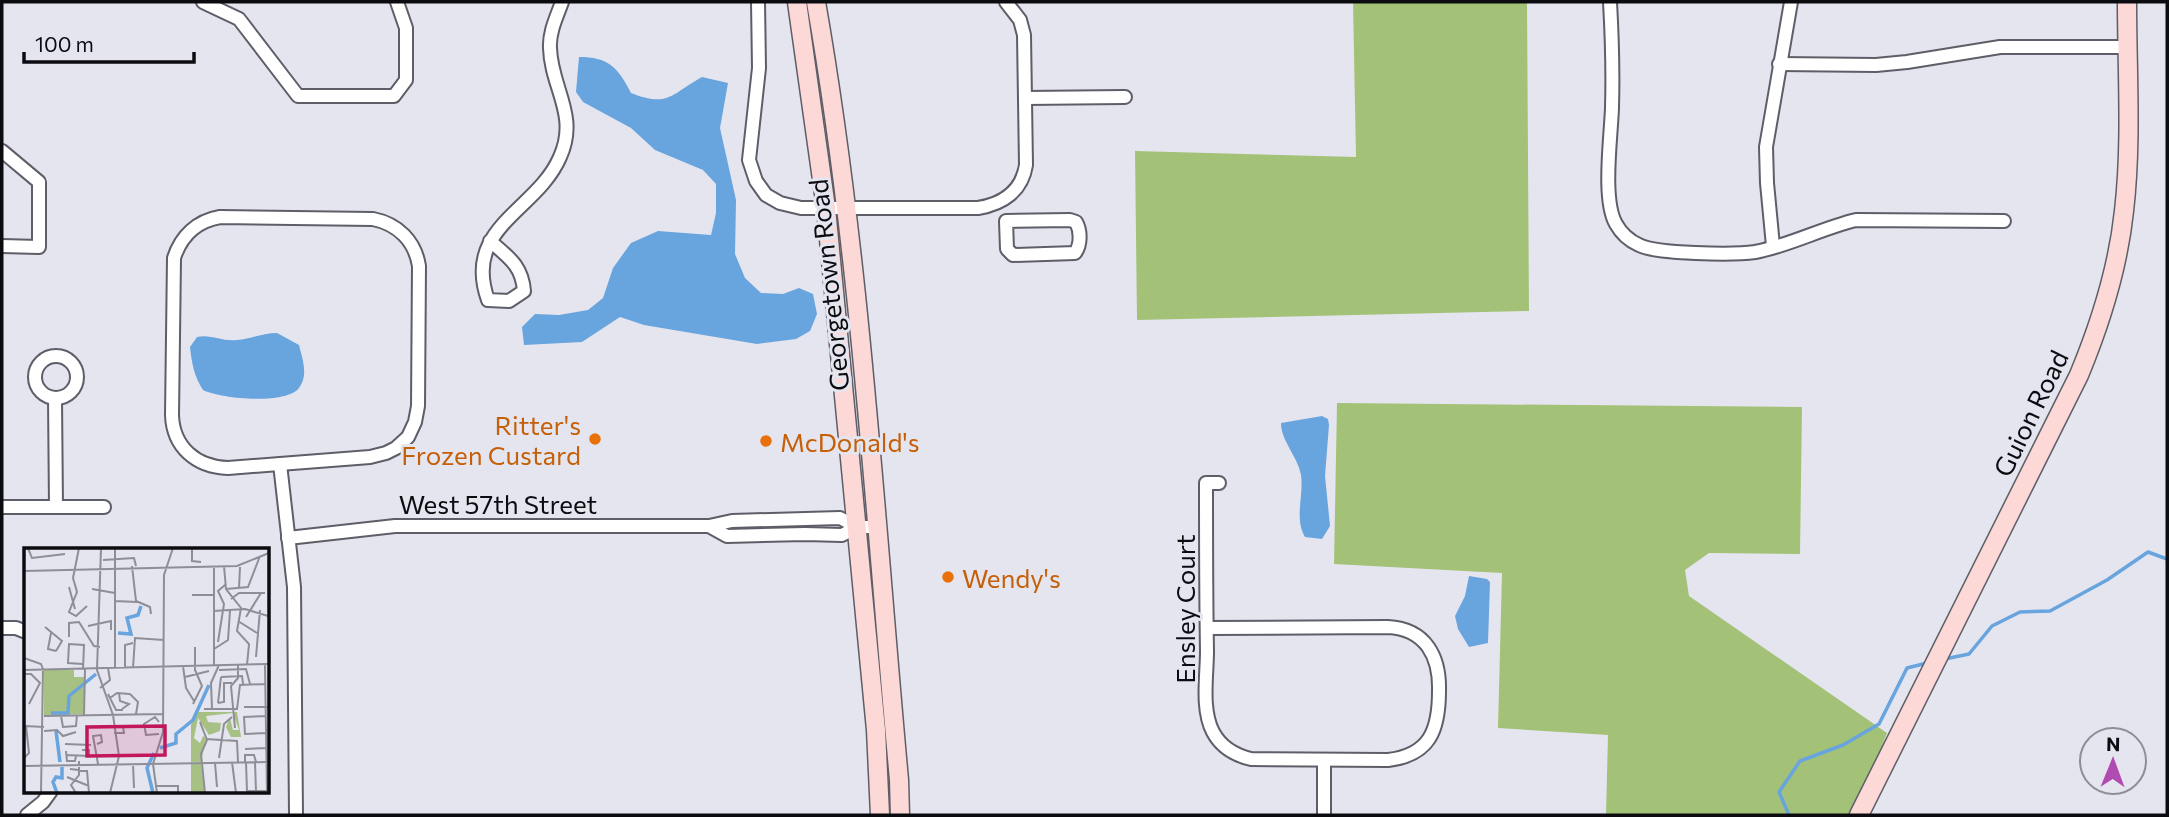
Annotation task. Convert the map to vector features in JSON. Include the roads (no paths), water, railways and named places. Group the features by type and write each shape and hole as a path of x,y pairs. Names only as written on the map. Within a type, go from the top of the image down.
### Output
{"main road":[{"name":"Georgetown Road","path":"797,2 826,208 876,730 880,815"},
{"name":"Georgetown Road","path":"817,2 847,209 877,527 900,815"},
{"name":"Guion Road","path":"1859,815 2079,375 2103,312 2117,256 2127,184 2127,2"}],"street":[{"path":"203,2 239,19 298,96 394,96 406,79 406,29 397,2"},
{"path":"489,241 511,260 523,275 524,291 509,301 488,300 482,284 489,241 553,170 565,146 566,114 550,48 552,32 562,2"},
{"path":"758,2 759,68 750,150 751,171 762,190 780,204 801,208 847,209 978,208 998,203 1016,189 1025,171 1024,30 1018,15 1006,2"},
{"path":"1610,2 1612,106 1609,198 1611,213 1623,234 1637,244 1654,250 1743,253 1856,220 2004,221"},
{"path":"1773,246 1766,155 1769,121 1791,2"},
{"path":"1779,64 1876,65 2011,46 2127,47"},
{"path":"1025,98 1125,97"},
{"path":"2,151 39,182 40,247 2,246"},
{"path":"998,203 1006,221 1007,248 1011,254 1071,254 1078,249 1079,226 1073,220 1006,221"},
{"path":"220,217 373,219 394,227 410,241 417,255 419,272 418,406 408,437 396,448 370,457 280,464 228,468 212,466 188,454 176,436 172,415 173,269 180,242 191,230 210,219 220,217"},
{"path":"55,398 56,507"},
{"path":"280,464 294,587 296,815"},
{"name":"Ensley Court","path":"1219,483 1206,483 1207,715 1212,730 1221,744 1231,752 1251,759 1324,760"},
{"path":"2,507 104,507"},
{"name":"West 57th Street","path":"288,538 363,528 419,525 709,526 727,536 842,535 857,527 877,527"},
{"path":"2,628 24,631"},
{"path":"1206,628 1401,629 1416,636 1432,652 1439,669 1439,713 1436,727 1427,742 1418,751 1395,760 1324,760 1324,815"},
{"path":"27,815 44,802 50,792"}],"water":[{"path":"579,57 598,59 611,65 631,93 654,99 669,97 702,77 728,83 720,128 736,200 735,254 745,278 761,293 783,294 799,288 813,294 817,314 810,331 796,339 757,344 644,325 620,317 582,342 524,345 522,327 535,314 559,315 588,310 603,298 613,268 631,243 658,231 711,235 716,213 716,184 703,170 655,150 631,128 583,102 576,92"},
{"path":"277,333 299,345 304,378 299,388 281,397 253,399 224,396 203,390 197,380 190,347 197,337 232,340"},
{"path":"1322,416 1328,419 1329,425 1325,476 1330,526 1322,539 1305,537 1302,530 1301,475 1281,423"},
{"path":"1469,576 1490,582 1488,643 1469,647 1458,629 1455,616 1465,596"}],"waterway":[{"path":"1945,659 1969,654 1992,626 2020,612 2050,611 2107,580 2148,552 2167,559"},
{"path":"1789,815 1779,792 1800,761 1843,745 1879,724 1907,668 1927,663"}],"place":[{"name":"Ritter's Frozen Custard","path":"595,439"},
{"name":"McDonald's","path":"766,441"},
{"name":"Wendy's","path":"948,577"}]}
